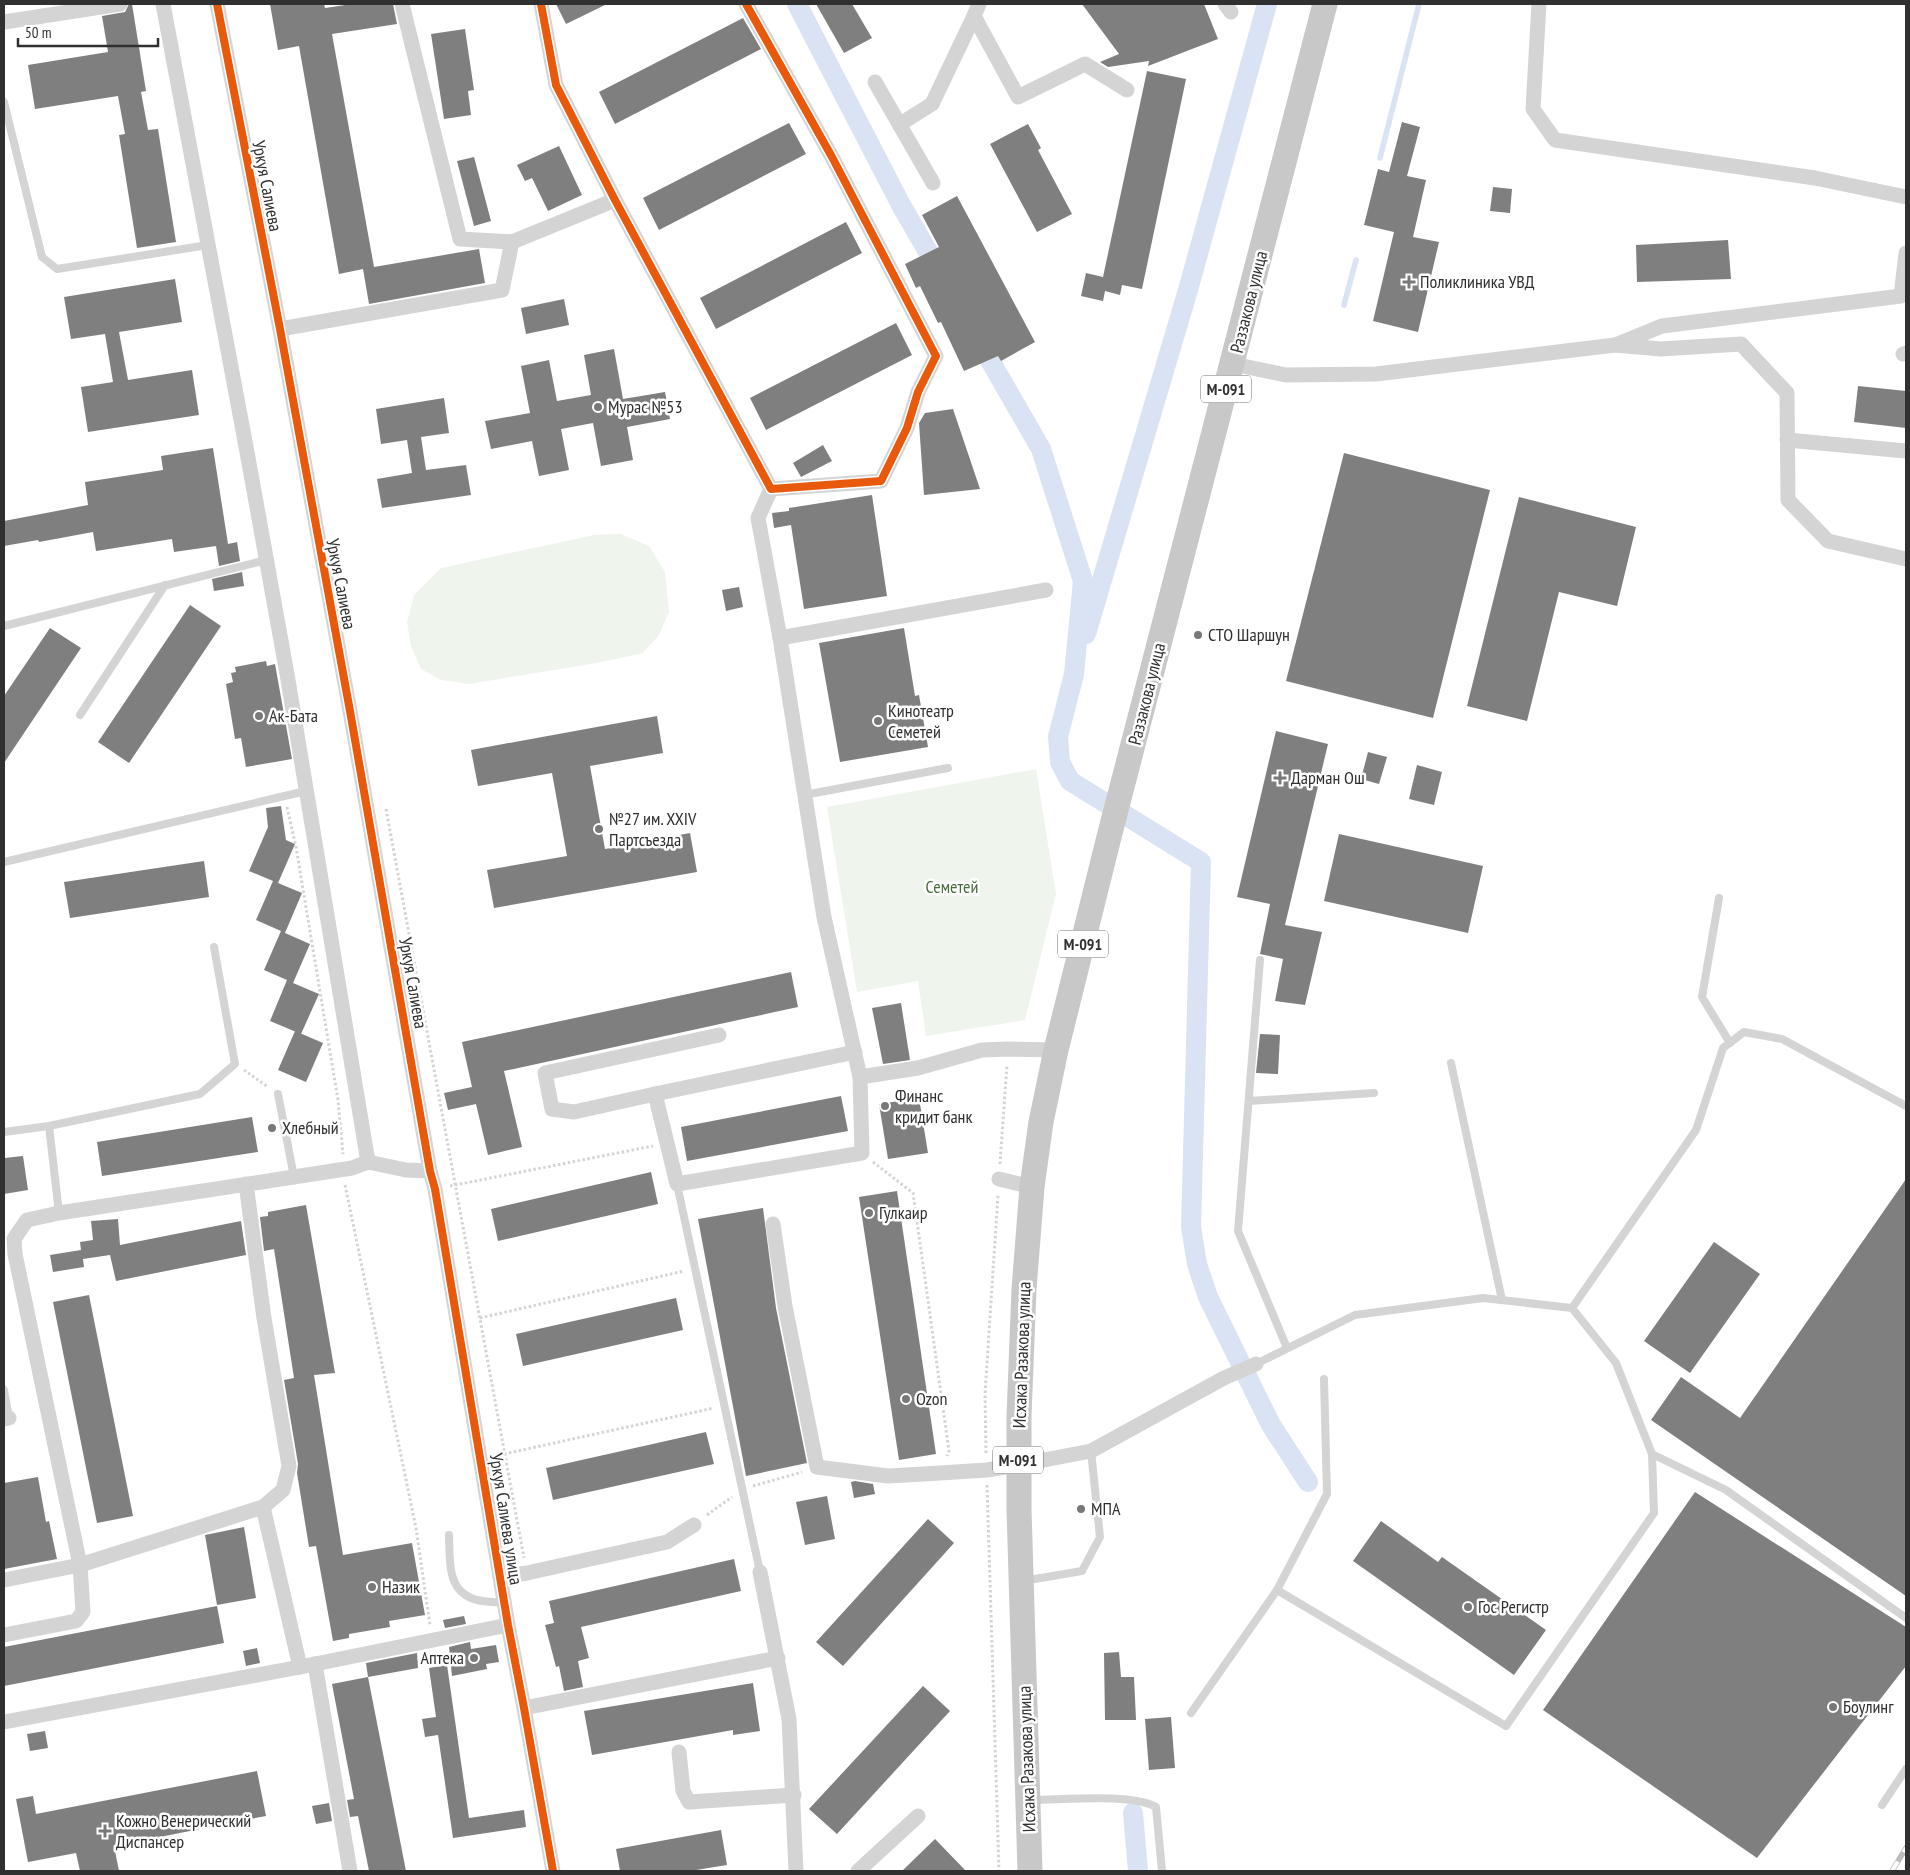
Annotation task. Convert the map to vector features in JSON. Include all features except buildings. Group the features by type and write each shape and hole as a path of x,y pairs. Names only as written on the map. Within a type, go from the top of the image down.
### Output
{"main road":[{"name":"Раззакова улица","path":"1056,1050 1109,837 1325,4"},
{"name":"Исхака Разакова улица","path":"1030,1871 1018,1466 1019,1416 1024,1289 1032,1187 1041,1122 1056,1050"}],"street":[{"path":"4,22 120,4"},
{"path":"162,4 266,560 368,1162"},
{"name":"Уркуя Салиева","path":"216,4 280,329 430,1171"},
{"path":"402,4 460,239 512,242 615,200"},
{"path":"540,4 556,85 615,200 771,489"},
{"path":"746,4 832,157 936,356 918,392 907,428 881,481 771,489"},
{"path":"1539,4 1532,108 1555,140 1815,178 1906,197"},
{"path":"976,10 1018,97 1085,64 1127,90"},
{"path":"900,124 932,104 976,10"},
{"path":"875,82 933,184"},
{"path":"280,329 502,290 512,242"},
{"path":"1615,345 1662,326 1901,296 1906,262"},
{"path":"1233,364 1286,375 1376,374 1615,345 1661,349 1741,344 1787,393 1788,500 1828,541 1906,559"},
{"path":"1787,440 1906,451"},
{"path":"655,1094 677,1184 862,1153 860,1077 824,917 780,638 758,518 771,489"},
{"path":"780,638 1046,590"},
{"path":"719,1035 545,1074 552,1109 574,1112 855,1052"},
{"path":"860,1077 918,1068 982,1050 1056,1050"},
{"path":"4,1635 76,1621 83,1612 80,1565 15,1254 14,1239 27,1220 59,1213 352,1168 368,1162 406,1170 430,1171"},
{"name":"Уркуя Салиева улица","path":"430,1171 435,1189 504,1603 553,1871"},
{"path":"999,1179 1032,1187"},
{"path":"4,1580 80,1565 263,1507 283,1490 288,1466 264,1318 246,1184"},
{"path":"773,1224 785,1306 817,1467 888,1476 987,1470 1018,1466 1091,1451 1224,1378 1256,1364"},
{"path":"263,1507 300,1667"},
{"path":"500,1577 527,1573 667,1542 694,1525"},
{"path":"760,1572 789,1719 796,1871"},
{"path":"4,1722 300,1667 508,1625"},
{"path":"524,1708 778,1658"},
{"path":"315,1664 350,1871"},
{"path":"679,1752 683,1792 689,1802 794,1795"},
{"path":"858,1871 918,1816"}],"lane":[{"path":"4,102 42,258 57,269 208,245"},
{"path":"4,626 266,560"},
{"path":"80,716 165,585"},
{"path":"804,794 948,768"},
{"path":"4,862 306,791"},
{"path":"1719,898 1702,997 1730,1043"},
{"path":"4,1132 49,1126 200,1094 235,1064 214,947"},
{"path":"1260,960 1238,1231 1287,1348"},
{"path":"1572,1308 1696,1130 1723,1048 1744,1032 1782,1038 1906,1106"},
{"path":"1451,1063 1502,1300"},
{"path":"1248,1100 1374,1093"},
{"path":"278,1094 294,1176"},
{"path":"49,1126 59,1213"},
{"path":"677,1184 760,1572"},
{"path":"1256,1364 1355,1315 1483,1298 1572,1308 1616,1363 1652,1454 1654,1513 1506,1726 1277,1590"},
{"path":"1191,1712 1277,1590 1328,1494 1324,1379"},
{"path":"4,1390 6,1418"},
{"path":"1021,1582 1082,1571 1100,1537 1091,1451"},
{"path":"1652,1454 1726,1490 1906,1618"},
{"path":"449,1535 452,1579 462,1593 476,1600 504,1603"},
{"path":"1882,1805 1906,1769"},
{"path":"1028,1800 1123,1799 1148,1802 1156,1807 1162,1871"}],"path":[{"path":"285,796 296,847 338,1100 343,1143 342,1169 416,1528 432,1641"},
{"path":"385,804 457,1185 504,1454 527,1573"},
{"path":"235,1064 278,1094"},
{"path":"435,1189 667,1143"},
{"path":"862,1153 913,1193 949,1451"},
{"path":"480,1318 695,1269"},
{"path":"504,1454 724,1406"}],"green space":[{"path":"621,534 649,546 665,572 669,612 659,635 643,653 597,663 469,684 441,680 421,669 411,646 407,622 414,595 441,568 594,535"},
{"name":"Семетей","path":"1036,769 1056,894 1025,1020 926,1036 918,981 857,992 827,807"}],"waterway":[{"path":"797,4 901,205 942,276"},
{"path":"1086,634 1188,290 1267,4"},
{"path":"1380,158 1419,4"},
{"path":"1344,305 1356,260"},
{"path":"976,336 1041,449 1083,581 1074,674 1058,737 1060,762 1070,781 1201,862 1191,1227 1197,1264 1208,1297 1271,1425 1308,1482"},
{"path":"1133,1813 1138,1871"}],"railway":[{"path":"1892,1871 1906,1848"}],"cycle path":[{"path":"217,4 280,329 350,711 430,1171 435,1189 508,1625 553,1871"},
{"path":"541,4 556,85 615,200 771,489 881,481 907,428 918,392 936,356 832,157 746,4"}],"place":[{"name":"Поликлиника УВД","path":"1409,282"},
{"name":"Мурас №53","path":"598,407"},
{"name":"СТО Шаршун","path":"1198,635"},
{"name":"Ак-Бата","path":"259,716"},
{"name":"Кинотеатр Семетей","path":"878,721"},
{"name":"Дарман Ош","path":"1280,778"},
{"name":"№27 им. XXIV Партсъезда","path":"599,829"},
{"name":"Финанс кридит банк","path":"885,1106"},
{"name":"Хлебный","path":"272,1128"},
{"name":"Гулкаир","path":"869,1213"},
{"name":"Ozon","path":"906,1399"},
{"name":"МПА","path":"1081,1509"},
{"name":"Назик","path":"372,1587"},
{"name":"Гос Регистр","path":"1468,1607"},
{"name":"Аптека","path":"474,1658"},
{"name":"Боулинг","path":"1833,1707"},
{"name":"Кожно Венерический Диспансер","path":"105,1831"}]}
